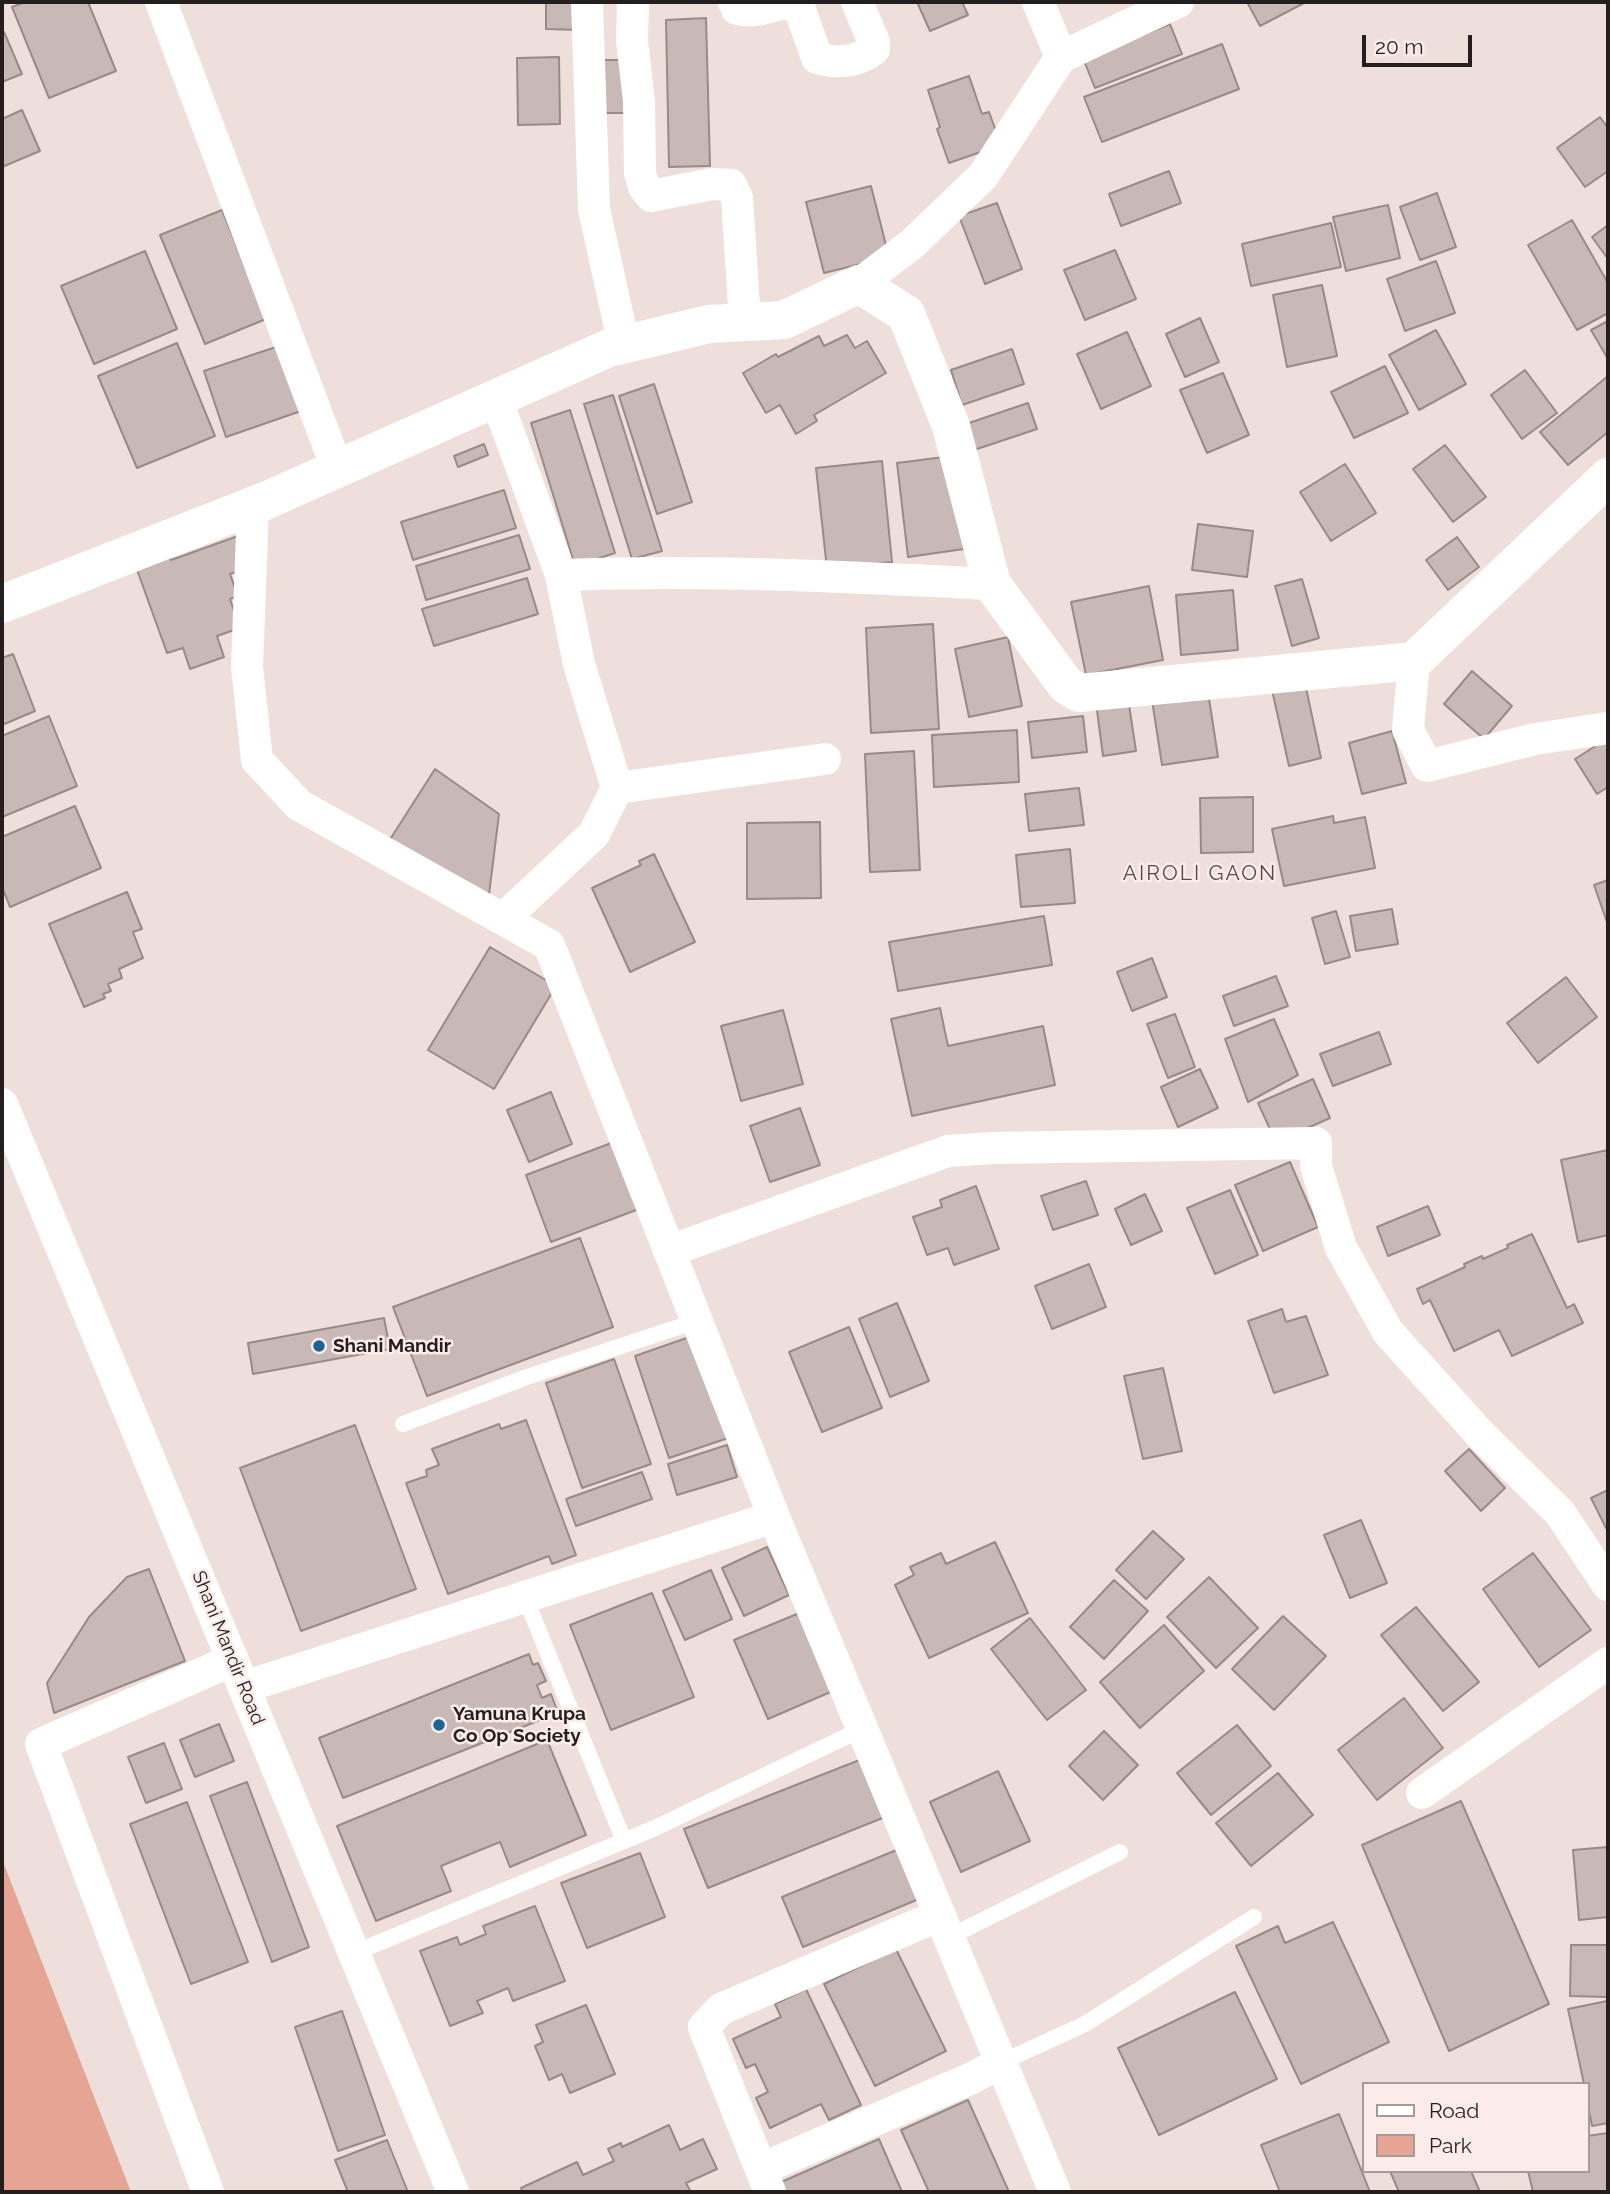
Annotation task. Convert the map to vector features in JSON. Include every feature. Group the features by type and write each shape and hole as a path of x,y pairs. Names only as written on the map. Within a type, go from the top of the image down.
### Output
{"street":[{"path":"161,2 337,468"},
{"path":"587,2 594,209 624,345"},
{"path":"633,2 632,41 639,101 642,180 651,196 712,184 731,185 737,198 745,322"},
{"path":"734,2 737,9 751,12 788,2 798,5 817,58 840,62 857,58 873,49 874,42 857,2"},
{"path":"1038,2 1061,57"},
{"path":"2,604 253,506 609,348 709,324 784,320 859,284 912,244 983,176 1061,57 1178,2"},
{"path":"859,284 906,314 951,426 992,584 1066,685 1079,693 1414,661 1608,477"},
{"path":"496,398 561,575 579,664 617,788 594,834 503,919"},
{"path":"253,506 247,667 257,760 299,805 549,945 774,1517 1055,2192"},
{"path":"561,575 793,575 992,584"},
{"path":"1414,661 1408,730 1427,766 1535,739 1608,728"},
{"path":"617,788 825,759"},
{"name":"Shani Mandir Road","path":"2,1104 453,2192"},
{"path":"669,1251 948,1151 1316,1143 1316,1166 1341,1248 1388,1332 1480,1434 1560,1513 1608,1585"},
{"path":"208,2192 41,1744 238,1674 525,1597 774,1517"},
{"path":"1422,1793 1608,1663"},
{"path":"944,1926 721,2009 704,2027 765,2180 1000,2063"}],"lane":[{"path":"403,1424 527,1377 697,1321"},
{"path":"525,1597 624,1841"},
{"path":"354,1954 655,1828 862,1729"},
{"path":"944,1926 1120,1852"},
{"path":"1000,2063 1085,2024 1254,1917"}],"green space":[{"path":"2,1859 131,2192 2,2192"}],"building":[{"path":"25,2 88,2 116,71 49,98 12,7"},
{"path":"546,2 581,2 581,30 546,29"},
{"path":"917,2 962,2 968,15 930,31"},
{"path":"1247,2 1306,2 1260,26"},
{"path":"706,18 710,166 669,167 666,20"},
{"path":"1170,24 1182,54 1095,88 1083,58"},
{"path":"4,32 22,74 2,82 2,33"},
{"path":"1222,44 1239,89 1102,142 1084,97"},
{"path":"559,57 560,124 518,125 517,58"},
{"path":"596,60 634,60 634,113 596,113"},
{"path":"969,76 982,114 989,112 1001,145 949,163 937,129 940,127 928,90"},
{"path":"22,110 40,151 2,167 2,119"},
{"path":"1600,117 1608,128 1608,171 1585,187 1557,148"},
{"path":"1169,171 1181,203 1121,226 1109,194"},
{"path":"871,186 889,257 824,273 806,202"},
{"path":"1437,193 1456,247 1420,260 1400,207"},
{"path":"997,203 1022,269 985,284 959,216"},
{"path":"1388,205 1400,258 1346,271 1333,217"},
{"path":"222,210 266,319 205,344 160,235"},
{"path":"1572,220 1608,283 1608,313 1577,330 1528,245"},
{"path":"1331,223 1341,267 1251,286 1242,244"},
{"path":"1608,225 1608,259 1592,237"},
{"path":"1115,250 1136,299 1085,320 1064,270"},
{"path":"145,251 177,329 94,364 61,286"},
{"path":"1436,261 1455,313 1405,331 1387,279"},
{"path":"1322,285 1337,356 1287,367 1273,295"},
{"path":"1200,318 1219,362 1185,377 1166,334"},
{"path":"1608,321 1608,359 1591,330"},
{"path":"1436,330 1466,384 1419,410 1389,355"},
{"path":"1127,332 1151,386 1101,409 1077,354"},
{"path":"847,335 855,348 867,341 886,373 814,415 817,421 796,434 780,405 766,413 743,373 776,354 778,357 819,336 824,346"},
{"path":"177,343 215,436 137,468 98,376"},
{"path":"282,345 304,410 226,437 204,371"},
{"path":"1012,349 1024,384 962,405 951,370"},
{"path":"1385,366 1408,413 1354,438 1331,392"},
{"path":"1525,370 1557,413 1522,439 1491,395"},
{"path":"1223,373 1249,435 1207,453 1180,390"},
{"path":"1608,376 1608,432 1568,465 1540,432"},
{"path":"654,384 692,502 657,514 619,396"},
{"path":"613,395 662,551 632,559 584,404"},
{"path":"1028,403 1037,429 974,450 966,424"},
{"path":"570,410 615,553 575,566 531,423"},
{"path":"484,444 488,455 458,467 454,456"},
{"path":"1445,445 1486,497 1453,522 1413,469"},
{"path":"952,456 964,549 908,557 897,463"},
{"path":"882,461 892,562 827,569 816,468"},
{"path":"1345,464 1376,513 1331,541 1300,492"},
{"path":"504,490 516,528 413,560 401,522"},
{"path":"1198,524 1253,531 1247,577 1192,570"},
{"path":"519,535 530,569 426,600 416,566"},
{"path":"238,536 249,567 230,574 238,596 230,599 240,628 217,636 224,657 190,669 183,648 167,653 136,567 169,555 171,560"},
{"path":"1457,537 1479,567 1448,590 1426,560"},
{"path":"527,578 538,614 434,646 422,609"},
{"path":"1302,579 1319,638 1292,646 1275,586"},
{"path":"1149,586 1163,660 1086,675 1071,602"},
{"path":"1233,590 1238,650 1181,655 1176,595"},
{"path":"933,624 939,729 871,733 866,628"},
{"path":"1008,637 1022,706 969,717 955,649"},
{"path":"13,654 35,711 2,725 2,658"},
{"path":"1472,671 1512,706 1484,739 1444,704"},
{"path":"1305,683 1321,758 1289,766 1272,690"},
{"path":"1208,692 1218,757 1162,765 1152,700"},
{"path":"1128,698 1136,751 1103,756 1096,703"},
{"path":"49,716 77,786 2,817 2,736"},
{"path":"1083,716 1087,752 1032,758 1028,722"},
{"path":"1017,730 1019,782 934,787 932,735"},
{"path":"1392,731 1406,783 1362,794 1349,743"},
{"path":"1608,738 1608,787 1597,794 1575,759"},
{"path":"914,751 920,870 870,872 865,754"},
{"path":"435,769 499,814 488,903 389,841"},
{"path":"1079,788 1084,825 1029,831 1025,794"},
{"path":"1253,797 1253,852 1201,853 1200,798"},
{"path":"75,806 101,868 10,907 2,887 2,837"},
{"path":"1333,816 1334,823 1365,817 1375,868 1284,886 1272,829"},
{"path":"820,822 821,898 747,899 747,823"},
{"path":"1070,849 1075,903 1021,907 1016,855"},
{"path":"654,854 695,942 630,972 592,888 641,865 639,861"},
{"path":"1608,880 1608,925 1594,885"},
{"path":"127,892 142,929 133,932 143,958 119,969 122,978 108,984 111,991 103,994 105,998 84,1007 49,924"},
{"path":"1392,909 1398,944 1356,951 1350,916"},
{"path":"1336,911 1350,957 1325,964 1312,918"},
{"path":"1044,916 1052,965 898,991 889,942"},
{"path":"490,947 556,986 494,1089 428,1050"},
{"path":"1152,958 1167,997 1132,1011 1117,972"},
{"path":"1276,976 1288,1006 1234,1026 1223,996"},
{"path":"1566,977 1597,1017 1538,1063 1507,1023"},
{"path":"940,1008 948,1046 1043,1026 1055,1085 912,1116 891,1019"},
{"path":"783,1010 803,1084 741,1101 721,1026"},
{"path":"1175,1014 1195,1067 1168,1078 1147,1024"},
{"path":"1274,1019 1298,1075 1248,1102 1225,1039"},
{"path":"1379,1032 1391,1064 1333,1086 1320,1054"},
{"path":"1200,1069 1218,1108 1178,1127 1161,1087"},
{"path":"1313,1079 1330,1118 1276,1142 1258,1103"},
{"path":"551,1092 572,1144 529,1162 507,1110"},
{"path":"800,1108 820,1165 770,1182 750,1126"},
{"path":"614,1142 639,1209 551,1242 526,1175"},
{"path":"1608,1150 1608,1235 1578,1242 1561,1160"},
{"path":"1290,1162 1318,1227 1263,1251 1235,1185"},
{"path":"1086,1181 1098,1215 1053,1230 1041,1196"},
{"path":"976,1186 999,1249 954,1265 948,1248 927,1255 913,1217 942,1207 940,1200"},
{"path":"1230,1190 1258,1255 1215,1274 1187,1208"},
{"path":"1145,1194 1162,1231 1131,1245 1115,1209"},
{"path":"1428,1206 1440,1235 1388,1256 1377,1227"},
{"path":"1532,1234 1567,1308 1574,1304 1583,1323 1512,1356 1499,1330 1454,1351 1430,1300 1423,1304 1417,1289 1465,1267 1464,1264 1508,1248 1507,1245"},
{"path":"580,1238 613,1327 427,1396 393,1307"},
{"path":"1089,1264 1106,1307 1052,1329 1035,1286"},
{"path":"897,1303 929,1381 890,1397 859,1319"},
{"path":"1282,1309 1286,1322 1306,1316 1328,1375 1274,1393 1248,1321"},
{"name":"Shani Mandir","path":"384,1318 390,1349 253,1374 248,1343"},
{"path":"849,1327 882,1408 822,1432 789,1352"},
{"path":"698,1334 734,1436 669,1458 635,1356"},
{"path":"614,1359 651,1464 582,1488 546,1383"},
{"path":"1163,1368 1182,1451 1143,1459 1124,1376"},
{"path":"526,1420 576,1555 552,1564 549,1556 448,1594 406,1483 427,1476 426,1470 439,1465 432,1449 499,1424 501,1429"},
{"path":"355,1425 416,1589 301,1631 240,1468"},
{"path":"727,1445 737,1477 677,1495 668,1464"},
{"path":"1469,1449 1505,1488 1481,1511 1445,1471"},
{"path":"642,1472 652,1499 576,1526 566,1499"},
{"path":"1608,1490 1608,1532 1591,1498"},
{"path":"1361,1520 1387,1583 1350,1598 1324,1535"},
{"path":"1153,1531 1184,1559 1146,1599 1116,1570"},
{"path":"995,1542 1028,1613 929,1658 895,1585 914,1575 910,1567 941,1553 946,1564"},
{"path":"767,1547 789,1595 744,1616 722,1568"},
{"path":"1533,1553 1591,1630 1539,1667 1483,1589"},
{"path":"149,1569 185,1661 54,1713 47,1683 89,1617 127,1577"},
{"path":"711,1570 732,1619 685,1640 663,1591"},
{"path":"1209,1577 1258,1628 1216,1668 1167,1617"},
{"path":"1114,1580 1148,1611 1104,1659 1070,1627"},
{"path":"652,1593 694,1697 611,1730 570,1625"},
{"path":"1416,1607 1479,1682 1443,1711 1381,1635"},
{"path":"809,1609 842,1687 768,1719 734,1640"},
{"path":"1283,1616 1326,1656 1274,1710 1232,1669"},
{"path":"1030,1618 1086,1690 1047,1720 991,1649"},
{"path":"1164,1625 1204,1671 1140,1728 1100,1682"},
{"name":"Yamuna Krupa Co Op Society","path":"529,1654 533,1665 538,1663 546,1681 537,1685 542,1698 551,1694 558,1713 343,1798 319,1738"},
{"path":"1404,1698 1443,1748 1377,1800 1338,1750"},
{"path":"219,1724 234,1761 195,1777 180,1740"},
{"path":"1237,1725 1271,1766 1211,1815 1177,1773"},
{"path":"1104,1731 1138,1765 1103,1800 1069,1766"},
{"path":"547,1740 586,1835 510,1867 500,1842 441,1866 451,1891 376,1921 337,1826"},
{"path":"164,1743 182,1789 146,1803 128,1757"},
{"path":"862,1759 885,1817 708,1888 684,1829"},
{"path":"998,1771 1030,1841 961,1872 930,1802"},
{"path":"1278,1773 1313,1815 1251,1866 1216,1823"},
{"path":"247,1782 309,1947 272,1962 210,1796"},
{"path":"1461,1801 1549,2004 1449,2051 1362,1845"},
{"path":"187,1802 248,1962 191,1984 130,1824"},
{"path":"1608,1847 1608,1917 1579,1920 1573,1850"},
{"path":"899,1849 919,1899 803,1947 782,1897"},
{"path":"640,1853 665,1917 587,1948 561,1883"},
{"path":"535,1906 565,1981 513,2001 508,1988 477,2001 483,2013 450,2026 420,1951 457,1937 460,1945 486,1934 483,1926"},
{"path":"1333,1922 1389,2042 1301,2084 1236,1946 1278,1926 1285,1943"},
{"path":"1571,1945 1608,1945 1608,1997 1570,1996"},
{"path":"896,1949 946,2051 875,2086 824,1984"},
{"path":"806,1989 861,2105 829,2120 821,2104 770,2128 756,2098 768,2092 755,2064 746,2068 733,2039 781,2017 775,2004"},
{"path":"1235,1992 1277,2079 1159,2135 1118,2048"},
{"path":"1607,2001 1608,2123 1592,2126 1589,2082 1584,2082 1568,2009"},
{"path":"586,2005 615,2074 570,2093 562,2074 549,2080 535,2046 543,2042 536,2025"},
{"path":"342,2011 385,2135 338,2151 295,2027"},
{"path":"968,2100 1009,2192 929,2192 901,2130"},
{"path":"1339,2114 1370,2192 1280,2192 1261,2145"},
{"path":"669,2125 680,2150 703,2139 717,2169 686,2183 691,2192 523,2192 521,2188 577,2162 583,2175 614,2161 608,2149 621,2143 622,2147"},
{"path":"1608,2133 1608,2192 1533,2192 1528,2173 1589,2173 1589,2136"},
{"path":"879,2139 902,2192 783,2192 779,2183"},
{"path":"387,2140 408,2192 348,2192 335,2160"},
{"path":"1391,2173 1472,2173 1480,2192 1399,2192"}],"place":[{"name":"Shani Mandir","path":"319,1346"},
{"name":"Yamuna Krupa Co Op Society","path":"439,1725"}],"district":[{"name":"AIROLI GAON","path":"1200,874"}]}
